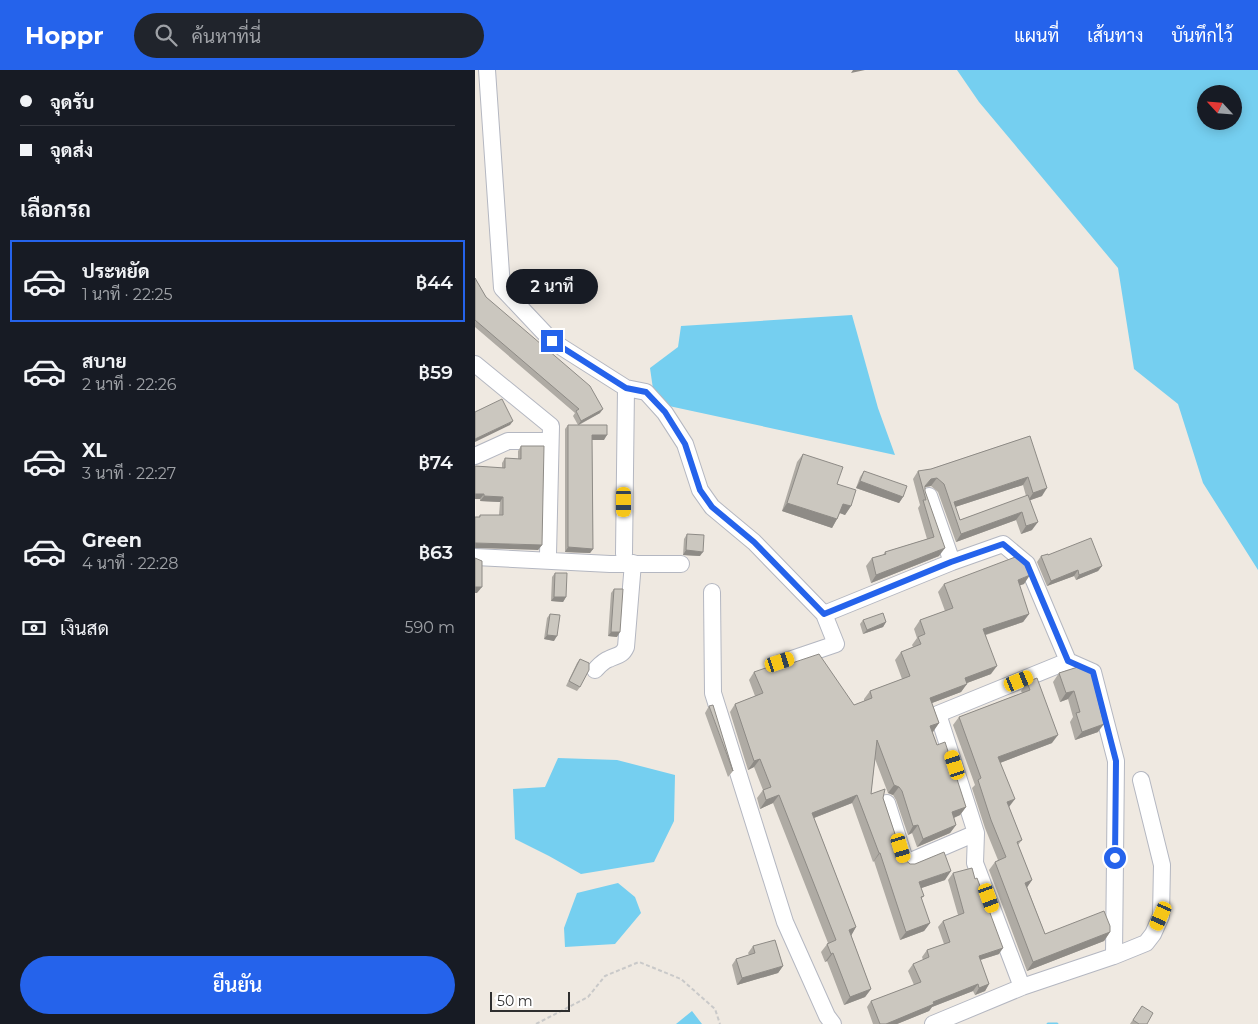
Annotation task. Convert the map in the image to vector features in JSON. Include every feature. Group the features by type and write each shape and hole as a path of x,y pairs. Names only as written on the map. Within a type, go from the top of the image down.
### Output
{"street":[{"path":"487,70 502,288 552,341 626,388 646,392 665,412 685,444 700,490 712,507 754,542 824,614 836,644 780,662"},
{"path":"475,364 551,426 548,554"},
{"path":"595,670 607,660 620,656 626,647 629,559 626,388"},
{"path":"475,456 508,441 550,441"},
{"path":"929,496 951,562"},
{"path":"824,614 951,562 1003,544 1027,564 1068,661 1093,672 1116,761 1114,956"},
{"path":"475,557 610,564 629,559 681,564"},
{"path":"712,592 713,693 785,922 827,1016 833,1024"},
{"path":"1022,987 975,863 976,834 938,714 1068,661"},
{"path":"933,1024 1022,987 1114,956 1146,943 1153,934 1161,916 1162,865 1141,780"},
{"path":"887,803 906,863 976,834"}],"path":[{"path":"537,1024 588,997 605,976 639,962 681,979 715,1008 719,1024"}],"water":[{"path":"957,70 1258,70 1258,570 1203,483 1178,404 1134,369 1118,268 979,102"},
{"path":"852,315 878,408 895,455 655,403 650,368 678,347 681,326"},
{"path":"558,758 617,760 675,775 674,821 654,862 581,874 515,839 513,789 545,787"},
{"path":"618,883 635,897 641,913 615,944 565,947 564,928 577,893"},
{"path":"692,1011 702,1024 676,1024"}],"building":[{"path":"475,278 486,297 590,386 603,409 581,421 576,411 579,409 475,320"},
{"path":"502,399 513,421 475,439 475,412"},
{"path":"568,425 607,425 607,435 592,435 593,549 568,547"},
{"path":"1030,436 1047,488 1033,493 1028,477 954,502 960,520 1028,495 1038,522 1026,526 1022,512 961,534 944,484 937,478 931,479 925,486 925,491 945,548 876,575 872,558 886,554 885,552 934,537 923,500 926,500 918,471 931,469"},
{"path":"521,446 544,446 542,545 475,543 475,517 480,517 480,515 503,515 503,497 475,494 475,466 505,468 505,458 521,459"},
{"path":"803,454 843,467 837,484 856,490 851,506 843,504 837,519 787,503"},
{"path":"864,471 907,486 903,497 860,481"},
{"path":"687,534 704,535 703,552 686,550"},
{"path":"1091,538 1102,566 1079,575 1078,570 1051,581 1041,556"},
{"path":"1018,556 1025,562 1030,575 1018,580 1029,614 983,629 997,666 965,678 967,684 930,698 939,723 930,726 937,745 945,742 966,807 952,812 956,825 923,839 918,825 913,826 902,791 894,785 877,740 871,794 885,789 883,798 903,858 910,864 915,864 944,852 951,871 919,882 924,896 921,897 930,923 906,932 880,853 857,795 812,813 856,927 849,930 871,989 850,997 833,953 831,954 827,944 836,940 779,795 766,800 763,790 771,787 760,759 754,761 735,704 763,693 754,672 780,663 789,664 819,654 854,705 872,698 870,691 910,676 901,652 921,644 918,637 925,634 920,620 953,608 944,584"},
{"path":"475,558 482,561 482,587 475,587"},
{"path":"555,573 567,573 566,597 554,597"},
{"path":"614,589 623,589 620,632 611,632"},
{"path":"883,613 886,622 867,630 863,620"},
{"path":"550,614 560,615 557,636 547,635"},
{"path":"580,659 589,663 589,670 580,687 569,681"},
{"path":"1081,666 1091,671 1104,724 1082,732 1076,713 1080,712 1074,691 1066,693 1059,673"},
{"path":"1037,678 1058,735 998,757 1015,799 1007,802 1022,840 1017,842 1032,880 1025,883 1045,934 1104,911 1110,926 1110,932 1033,962 995,862 1006,857 991,820 978,780 981,778 959,717 1030,690 1027,682"},
{"path":"713,705 733,771 709,706"},
{"path":"972,868 1003,948 979,956 989,984 979,988 978,984 886,1024 880,1024 871,1001 921,982 913,964 929,957 927,950 950,942 943,921 964,913 953,873"},
{"path":"775,940 783,966 742,978 736,959 755,953 753,946"},
{"path":"1142,1006 1153,1013 1147,1024 1139,1024 1133,1020"}],"waterway":[{"path":"1048,1024 1057,1024"}],"route":[{"path":"552,341 626,388 646,392 665,412 685,444 700,490 712,507 754,542 824,614 951,562 1003,544 1027,564 1068,661 1093,672 1116,761 1115,858"}]}
